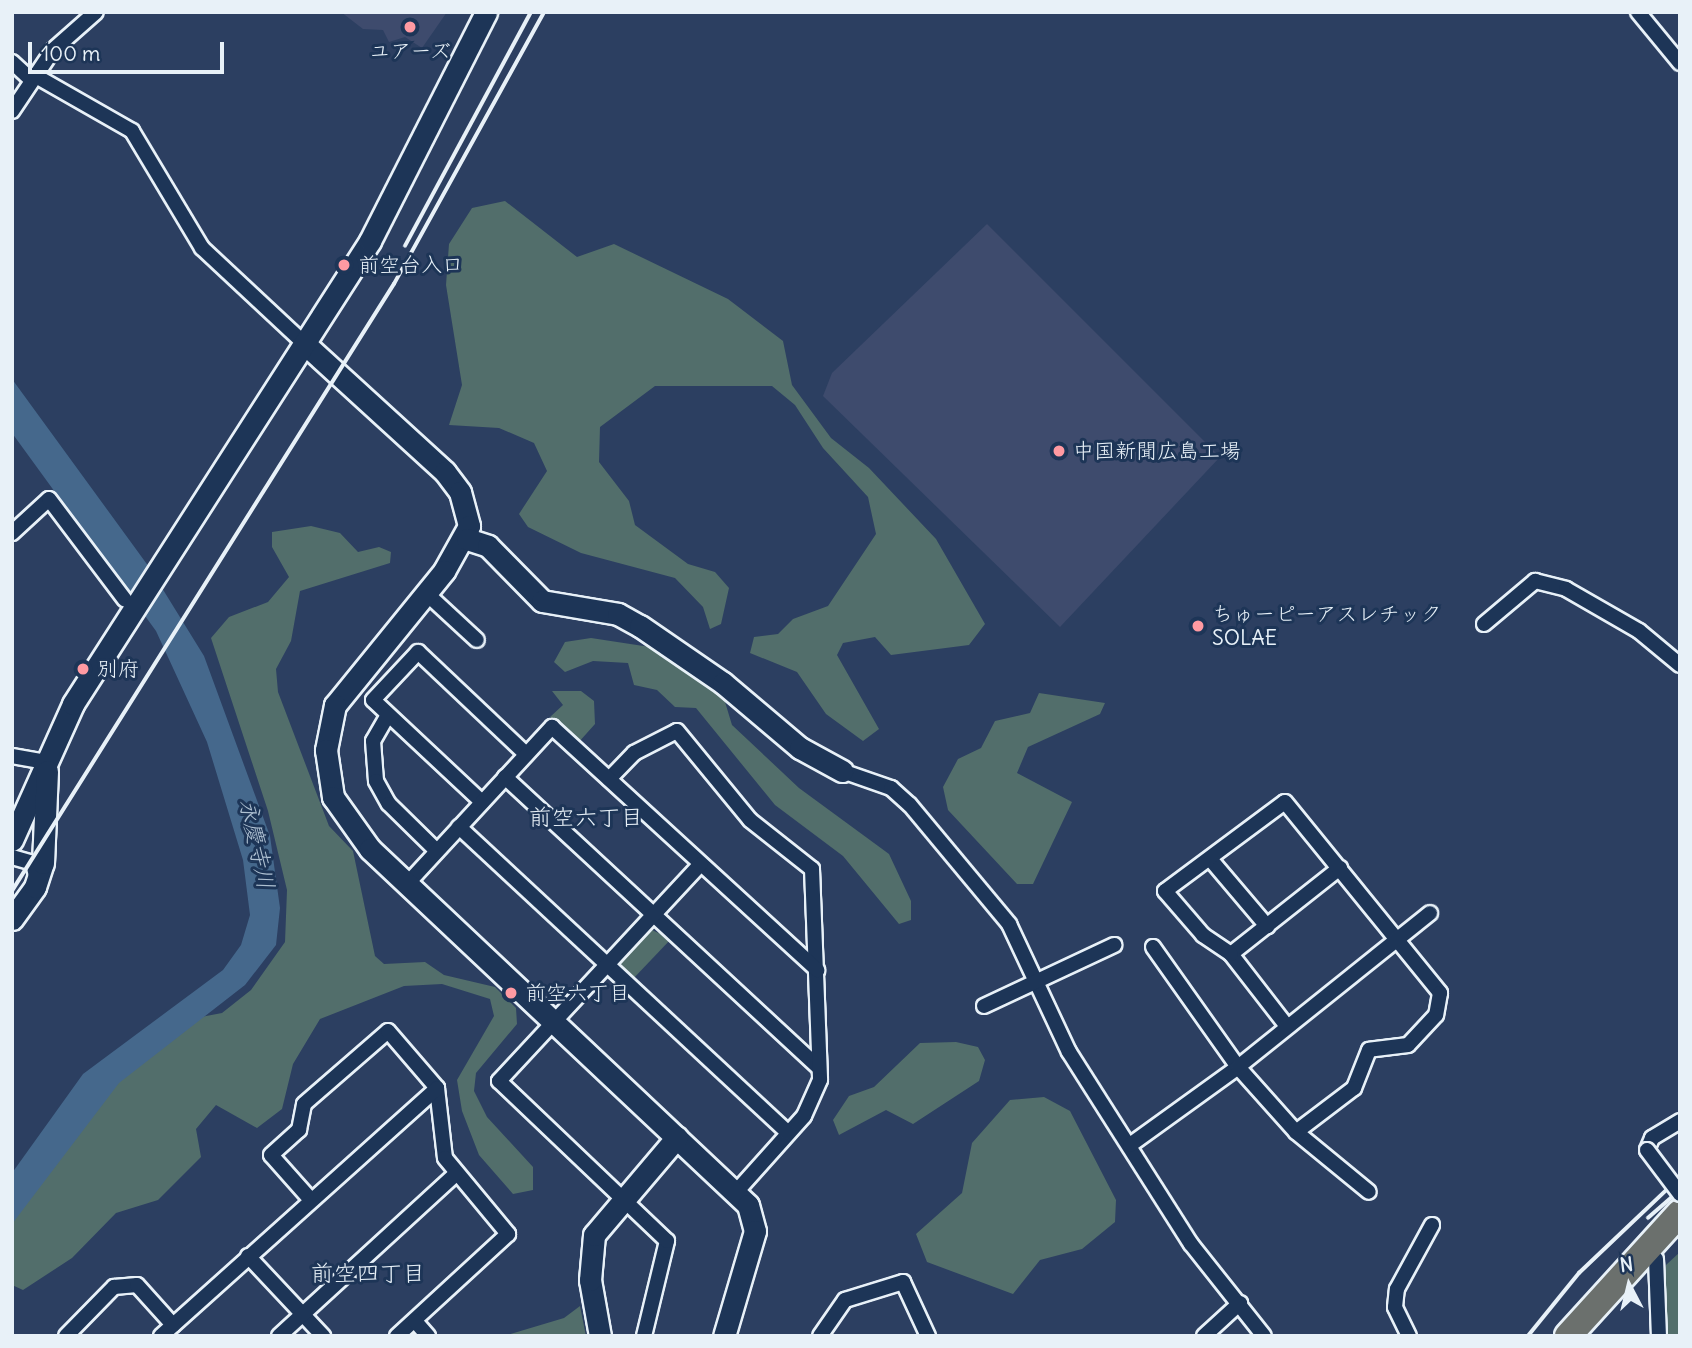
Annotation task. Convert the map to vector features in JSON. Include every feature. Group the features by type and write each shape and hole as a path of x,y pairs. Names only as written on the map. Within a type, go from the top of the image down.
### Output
{"highway":[{"path":"1568,1336 1680,1213"},
{"path":"1588,1336 1680,1235"}],"street":[{"path":"12,111 33,77 96,12"},
{"path":"12,841 73,704 129,607 162,569 306,345 405,178 486,12"},
{"path":"1638,12 1680,63"},
{"path":"12,62 33,77 132,131 202,248 453,482 464,503 467,539 426,593 342,693 326,738 338,809 407,884 736,1192 754,1217 755,1231 724,1336"},
{"path":"12,533 49,499 129,607"},
{"path":"467,539 488,546 542,601 618,614 640,626 723,683 800,748 842,771 891,788 929,824 1009,924 1039,983 1069,1052 1130,1144 1191,1244 1264,1336"},
{"path":"1484,624 1535,581 1566,589 1639,631 1680,665"},
{"path":"426,593 477,640"},
{"path":"482,802 373,700 418,652 526,754"},
{"path":"388,715 373,741 376,781 389,804 437,850"},
{"path":"407,884 552,727 817,970"},
{"path":"609,779 634,753 677,731 750,820 811,869 819,1068 810,1104 736,1192"},
{"path":"12,756 47,762"},
{"path":"12,919 35,887 46,838 47,762"},
{"path":"505,777 819,1068"},
{"path":"1286,1026 1231,954 1203,935 1165,891 1211,860 1285,802 1440,993 1436,1015 1408,1045 1369,1050 1354,1088 1296,1132"},
{"path":"459,827 788,1133"},
{"path":"12,857 33,863 35,887"},
{"path":"1211,860 1266,926"},
{"path":"644,1336 667,1241 624,1195 499,1081 701,864"},
{"path":"1231,954 1340,868"},
{"path":"1130,1144 1238,1067 1430,913"},
{"path":"984,1006 1039,983 1114,945"},
{"path":"1153,947 1238,1067 1296,1132 1369,1192"},
{"path":"311,1200 271,1155 299,1130 304,1104 388,1031 437,1088 440,1147 455,1175 508,1234 397,1336"},
{"path":"161,1336 437,1088"},
{"path":"1680,1121 1651,1138 1647,1150 1680,1194"},
{"path":"600,1336 590,1280 592,1249 607,1213 677,1137"},
{"path":"279,1336 455,1175"},
{"path":"1409,1336 1395,1307 1397,1289 1432,1224"},
{"path":"248,1256 323,1336"},
{"path":"1656,1259 1659,1336"},
{"path":"820,1336 845,1300 903,1282 928,1336"},
{"path":"66,1336 114,1287 137,1285 173,1325"},
{"path":"1204,1336 1240,1303"},
{"path":"415,1321 428,1336"}],"shaded area":[{"name":"ユアーズ","path":"341,12 447,12 422,48 405,37 389,42 383,30 363,29"},
{"path":"987,224 1220,457 1060,627 823,396 832,373"}],"green space":[{"path":"505,201 577,257 614,244 728,299 783,341 792,385 831,438 869,468 936,539 985,624 969,645 891,655 875,637 843,643 837,655 879,729 863,741 826,714 797,672 750,653 754,637 778,634 793,619 828,606 876,534 868,497 823,448 795,405 772,386 655,386 600,427 599,462 629,501 635,525 688,564 715,572 729,588 721,624 710,629 703,607 675,578 581,553 528,527 519,514 547,471 534,443 499,428 449,425 462,385 446,285 449,244 472,208"},
{"path":"311,526 340,533 358,552 379,547 391,552 390,563 300,591 291,641 276,669 278,692 329,826 353,851 375,956 384,964 425,962 444,975 495,987 516,1008 517,1024 476,1073 474,1091 487,1117 533,1167 533,1190 513,1194 479,1155 462,1111 457,1080 494,1016 490,999 442,984 404,986 320,1019 293,1064 282,1109 257,1128 216,1105 196,1129 201,1157 158,1200 116,1213 72,1258 23,1290 12,1285 12,1217 159,1025 222,1013 251,990 285,942 287,890 268,811 211,638 229,617 268,602 289,577 272,547 272,532"},
{"path":"591,638 663,649 722,692 732,725 799,788 889,854 911,901 911,920 899,924 843,856 775,805 696,708 675,707 657,690 634,685 628,663 593,661 565,672 554,662 565,642"},
{"path":"552,691 581,691 594,701 595,724 578,743 550,717 563,705"},
{"path":"1039,693 1105,703 1100,714 1028,747 1017,773 1072,802 1033,884 1017,884 948,810 943,787 958,759 981,748 995,721 1030,713"},
{"path":"650,929 671,939 631,981 620,962"},
{"path":"956,1042 978,1047 985,1060 979,1081 913,1124 886,1110 839,1135 833,1120 849,1096 874,1087 920,1043"},
{"path":"1044,1097 1070,1111 1116,1200 1115,1222 1082,1249 1040,1260 1013,1294 927,1262 916,1234 962,1193 972,1143 1010,1100"},
{"path":"1680,1252 1680,1336 1666,1336 1666,1265"},
{"path":"580,1306 586,1336 504,1336 564,1318"}],"water":[{"name":"永慶寺川","path":"12,379 149,567 204,656 270,836 280,908 276,945 245,985 119,1083 12,1224 12,1173 83,1074 223,970 241,945 250,915 243,860 207,742 156,631 12,433"}],"railway":[{"path":"405,246 531,12"},
{"path":"12,891 394,284 544,12"},
{"path":"1528,1336 1579,1273 1680,1177"},
{"path":"1648,1218 1680,1190"}],"place":[{"name":"ユアーズ","path":"410,27"},
{"name":"前空台入口","path":"344,265"},
{"name":"中国新聞広島工場","path":"1059,451"},
{"name":"ちゅーピーアスレチック SOLAE","path":"1198,626"},
{"name":"別府","path":"83,669"},
{"name":"前空六丁目","path":"511,993"}],"district":[{"name":"前空六丁目","path":"586,817"},
{"name":"前空四丁目","path":"368,1273"}]}
